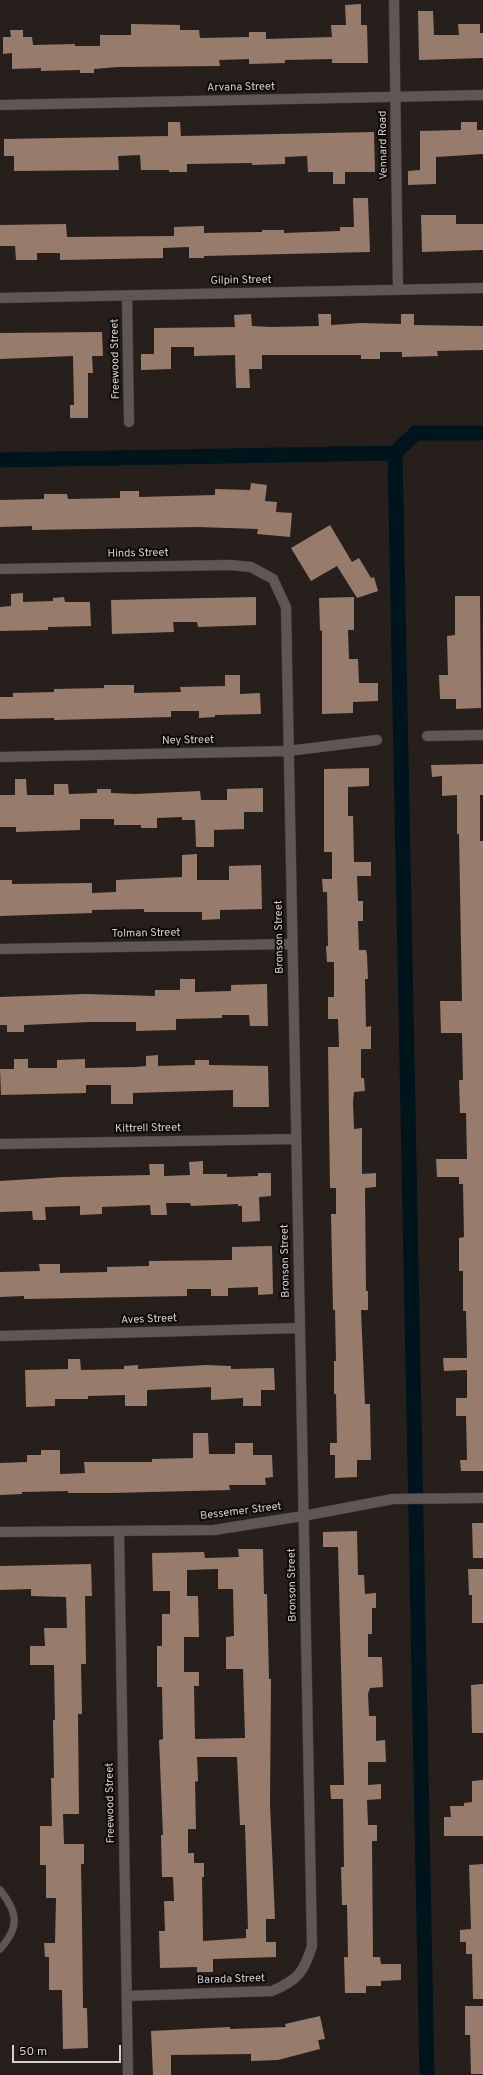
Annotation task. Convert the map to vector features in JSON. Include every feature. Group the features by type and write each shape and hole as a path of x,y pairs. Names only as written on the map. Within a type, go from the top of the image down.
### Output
{"street":[{"name":"Vennard Road","path":"394,0 398,290"},
{"name":"Arvana Street","path":"0,105 483,95"},
{"name":"Gilpin Street","path":"0,298 483,288"},
{"name":"Freewood Street","path":"127,296 129,422"},
{"name":"Hinds Street","path":"0,569 230,565 251,567 273,579"},
{"name":"Bronson Street","path":"273,579 286,607 312,1946"},
{"path":"427,736 483,735"},
{"name":"Ney Street","path":"0,757 288,751 377,740"},
{"name":"Tolman Street","path":"0,949 292,944"},
{"name":"Kittrell Street","path":"0,1144 296,1138"},
{"name":"Aves Street","path":"0,1336 300,1328"},
{"name":"Bessemer Street","path":"0,1532 214,1530 303,1516 393,1499 426,1497 439,1499 483,1498"},
{"name":"Freewood Street","path":"119,1531 128,2075"},
{"name":"Barada Street","path":"127,1996 272,1991 287,1985 300,1975 307,1962 312,1946"}],"lane":[{"path":"0,1890 12,1905 15,1921 9,1939 0,1949"}],"building":[{"path":"361,4 361,25 367,25 368,63 332,63 332,59 285,60 285,63 249,64 249,59 219,60 220,66 118,67 94,69 94,73 80,73 80,70 41,71 41,68 12,69 12,53 3,54 3,37 11,37 10,30 23,30 23,37 32,37 33,45 75,44 75,46 100,46 100,35 131,35 131,24 180,25 180,30 199,30 200,38 249,37 249,32 266,32 266,39 332,37 331,25 346,25 345,5"},
{"path":"418,11 433,11 434,35 459,35 458,24 480,24 480,33 483,33 483,58 419,60"},
{"path":"168,122 180,122 181,136 374,132 375,172 345,172 345,184 333,184 333,172 308,172 307,156 285,157 285,164 187,164 187,172 169,172 169,170 141,170 140,155 118,156 119,170 14,171 14,156 4,156 4,139 168,136"},
{"path":"461,122 477,122 477,130 483,130 483,154 436,157 436,184 408,185 408,171 420,170 420,131 461,130"},
{"path":"353,198 368,198 370,252 204,256 204,258 189,258 189,247 163,248 163,258 60,260 60,253 37,253 37,260 16,260 15,246 0,246 0,225 66,224 67,237 174,236 174,227 204,226 204,233 262,232 262,230 284,230 284,233 340,231 340,227 354,227"},
{"path":"421,215 456,215 456,224 483,224 483,250 422,252"},
{"path":"251,314 252,326 271,327 319,326 318,314 331,314 331,325 360,323 401,324 401,314 414,314 414,325 483,326 483,350 437,351 438,356 402,357 402,352 380,352 380,359 361,359 361,355 262,355 262,369 249,369 250,388 236,388 235,355 194,356 194,347 171,347 171,369 141,370 141,354 154,354 154,328 235,327 234,315"},
{"path":"102,332 103,356 92,356 93,373 88,373 88,418 70,418 70,405 74,405 73,356 0,359 0,333"},
{"path":"251,483 267,485 265,501 277,502 276,512 292,513 290,537 257,534 258,529 197,527 32,530 32,526 0,527 0,500 44,499 44,494 67,494 68,499 120,498 120,491 139,491 139,497 215,495 215,489 250,490"},
{"path":"330,525 352,562 359,558 371,578 374,577 378,591 357,598 337,566 311,581 291,548"},
{"path":"23,593 23,602 53,601 53,598 64,597 65,602 90,602 91,626 48,627 48,630 0,631 0,607 11,606 11,594"},
{"path":"455,596 480,596 481,708 456,709 456,699 440,699 439,675 448,675 447,636 455,635"},
{"path":"256,597 256,625 198,627 197,622 173,622 174,632 112,634 111,600"},
{"path":"354,597 354,630 348,630 349,659 358,659 359,683 378,683 378,701 353,702 353,713 322,714 322,630 320,631 319,598"},
{"path":"225,675 240,675 240,694 260,693 261,714 215,715 215,717 199,718 199,711 171,711 171,717 54,720 54,718 0,719 0,697 13,697 13,693 54,692 54,689 104,688 104,685 134,685 134,693 181,692 180,687 225,686"},
{"path":"483,764 483,795 480,795 480,841 483,841 483,1471 461,1471 460,1460 467,1460 466,1416 456,1416 456,1398 467,1398 467,1370 444,1371 443,1358 467,1358 466,1311 463,1311 463,1271 459,1271 459,1238 464,1237 463,1184 459,1184 459,1177 437,1177 436,1159 467,1159 466,1113 460,1113 459,1080 463,1080 462,1033 441,1033 440,1001 462,1001 459,834 457,834 457,795 442,796 442,776 432,777 431,765"},
{"path":"369,768 369,786 348,787 348,816 353,816 354,862 371,862 371,876 357,876 358,901 363,901 363,921 358,921 359,950 366,950 367,955 368,979 365,979 366,1027 371,1026 371,1049 361,1049 361,1078 364,1078 365,1091 354,1092 353,1102 354,1129 362,1128 362,1174 376,1173 376,1187 365,1188 366,1291 368,1291 368,1310 361,1310 365,1404 370,1404 371,1460 357,1460 357,1477 335,1478 335,1455 330,1455 330,1443 337,1443 336,1394 334,1394 334,1361 336,1361 335,1310 333,1310 331,1214 336,1214 336,1188 330,1188 328,1047 339,1047 338,1019 328,1019 328,997 334,997 334,962 327,962 327,892 323,892 322,879 332,879 332,852 324,852 324,769"},
{"path":"15,779 26,779 27,795 54,795 54,784 68,784 69,794 97,793 97,789 111,789 111,793 135,794 200,791 201,800 227,800 227,789 263,788 263,812 244,812 244,829 214,830 214,847 196,847 195,820 182,820 182,817 157,818 157,828 141,828 141,825 114,825 114,819 80,819 80,830 16,832 16,827 0,827 0,795 15,795"},
{"path":"197,854 197,880 229,880 229,866 261,865 262,909 220,910 220,919 202,920 202,912 144,912 144,909 92,910 92,913 0,916 0,880 12,880 12,884 92,883 92,893 116,892 116,880 182,877 182,855"},
{"path":"180,979 195,979 195,992 231,991 231,985 267,984 268,1026 250,1026 249,1015 222,1015 222,1018 176,1019 176,1030 136,1031 136,1022 91,1022 24,1025 24,1032 7,1032 7,1025 0,1025 0,997 85,994 155,996 155,990 180,990"},
{"path":"158,1055 158,1066 195,1065 195,1060 209,1060 209,1065 268,1066 269,1107 233,1107 233,1090 133,1093 133,1104 111,1104 111,1085 86,1085 86,1093 1,1095 0,1069 14,1069 14,1059 28,1059 28,1068 57,1068 57,1060 85,1059 85,1068 135,1067 146,1066 146,1056"},
{"path":"203,1161 203,1174 227,1174 227,1177 258,1176 258,1173 271,1173 271,1196 259,1197 260,1221 242,1222 242,1206 238,1206 238,1204 191,1206 190,1203 166,1203 167,1215 151,1215 150,1205 102,1207 102,1214 80,1215 80,1206 45,1207 46,1220 33,1220 32,1211 0,1212 0,1181 63,1177 150,1175 149,1164 164,1164 164,1176 190,1175 189,1162"},
{"path":"272,1246 273,1294 258,1295 258,1287 228,1288 228,1296 211,1296 211,1289 187,1289 187,1296 24,1299 24,1296 0,1297 0,1272 40,1271 39,1264 60,1264 60,1273 107,1272 107,1267 149,1266 149,1261 232,1260 232,1247"},
{"path":"68,1359 80,1359 81,1370 124,1369 124,1366 138,1365 138,1369 206,1365 231,1366 231,1369 274,1368 275,1390 261,1390 261,1406 243,1406 243,1398 211,1400 211,1387 147,1390 147,1406 125,1406 125,1395 88,1396 88,1399 55,1399 55,1406 26,1407 25,1370 68,1369"},
{"path":"193,1433 208,1433 209,1454 235,1454 235,1443 253,1443 253,1455 272,1455 273,1477 265,1478 266,1485 229,1485 230,1490 111,1493 68,1493 68,1491 22,1492 22,1494 0,1495 0,1463 27,1462 27,1455 41,1455 41,1450 60,1450 60,1474 85,1473 84,1462 152,1462 152,1459 193,1458"},
{"path":"472,1523 483,1523 483,1558 473,1558"},
{"path":"357,1531 358,1575 364,1575 365,1594 376,1593 376,1608 372,1608 372,1634 368,1634 368,1657 382,1657 383,1687 370,1688 368,1694 369,1716 376,1716 376,1741 385,1740 386,1762 368,1762 368,1785 381,1784 381,1799 367,1800 368,1825 377,1825 377,1841 372,1841 373,1957 380,1957 381,1964 401,1964 401,1980 381,1981 381,1986 366,1986 366,1993 345,1993 344,1957 348,1957 347,1905 342,1905 341,1867 344,1867 343,1799 331,1799 330,1785 344,1785 338,1547 323,1547 323,1532"},
{"path":"238,1549 263,1549 264,1594 267,1594 269,1679 271,1679 270,1804 275,1919 266,1919 266,1942 276,1942 276,1957 213,1959 213,1972 197,1972 197,1967 160,1968 159,1931 165,1931 164,1901 174,1901 173,1877 162,1877 161,1835 163,1835 159,1740 163,1739 162,1687 157,1687 157,1646 162,1646 162,1614 170,1614 170,1591 153,1591 152,1553 204,1552 205,1558 239,1557","holes":["218,1569 218,1589 233,1589 234,1636 226,1637 226,1669 243,1669 245,1738 195,1739 194,1686 199,1686 199,1672 184,1672 184,1637 199,1637 198,1596 187,1596 187,1570","197,1757 237,1757 240,1825 245,1825 248,1929 246,1929 246,1938 203,1941 202,1877 204,1877 204,1863 194,1863 194,1853 188,1853 188,1829 196,1829 195,1782 198,1781"]},
{"path":"91,1564 92,1596 85,1596 86,1664 81,1664 82,1714 78,1714 79,1814 63,1814 64,1844 84,1844 84,1864 81,1864 83,2008 87,2008 88,2048 63,2049 62,1990 49,1990 49,1957 45,1957 44,1943 55,1943 56,1898 46,1898 46,1865 40,1865 40,1826 52,1826 51,1778 54,1778 53,1720 55,1720 54,1665 30,1665 30,1646 45,1646 44,1628 67,1628 66,1597 31,1596 31,1589 0,1590 0,1566"},
{"path":"468,1569 483,1569 483,1623 472,1623 472,1595 469,1595"},
{"path":"483,1684 483,1733 472,1733 471,1685"},
{"path":"483,1780 483,1836 444,1836 444,1817 451,1817 450,1806 464,1806 464,1803 472,1802 472,1781"},
{"path":"483,1864 483,1999 473,1999 472,1954 466,1954 466,1942 460,1942 460,1930 471,1929 469,1865"},
{"path":"465,2006 483,2006 483,2074 471,2074 470,2035 465,2035"},
{"path":"320,2016 325,2039 318,2040 320,2049 278,2060 251,2061 251,2054 171,2055 171,2075 153,2075 151,2031 230,2027 230,2029 286,2027 285,2024"}],"waterway":[{"path":"0,460 395,453 416,433 483,433"},
{"path":"395,453 427,2075"}]}
